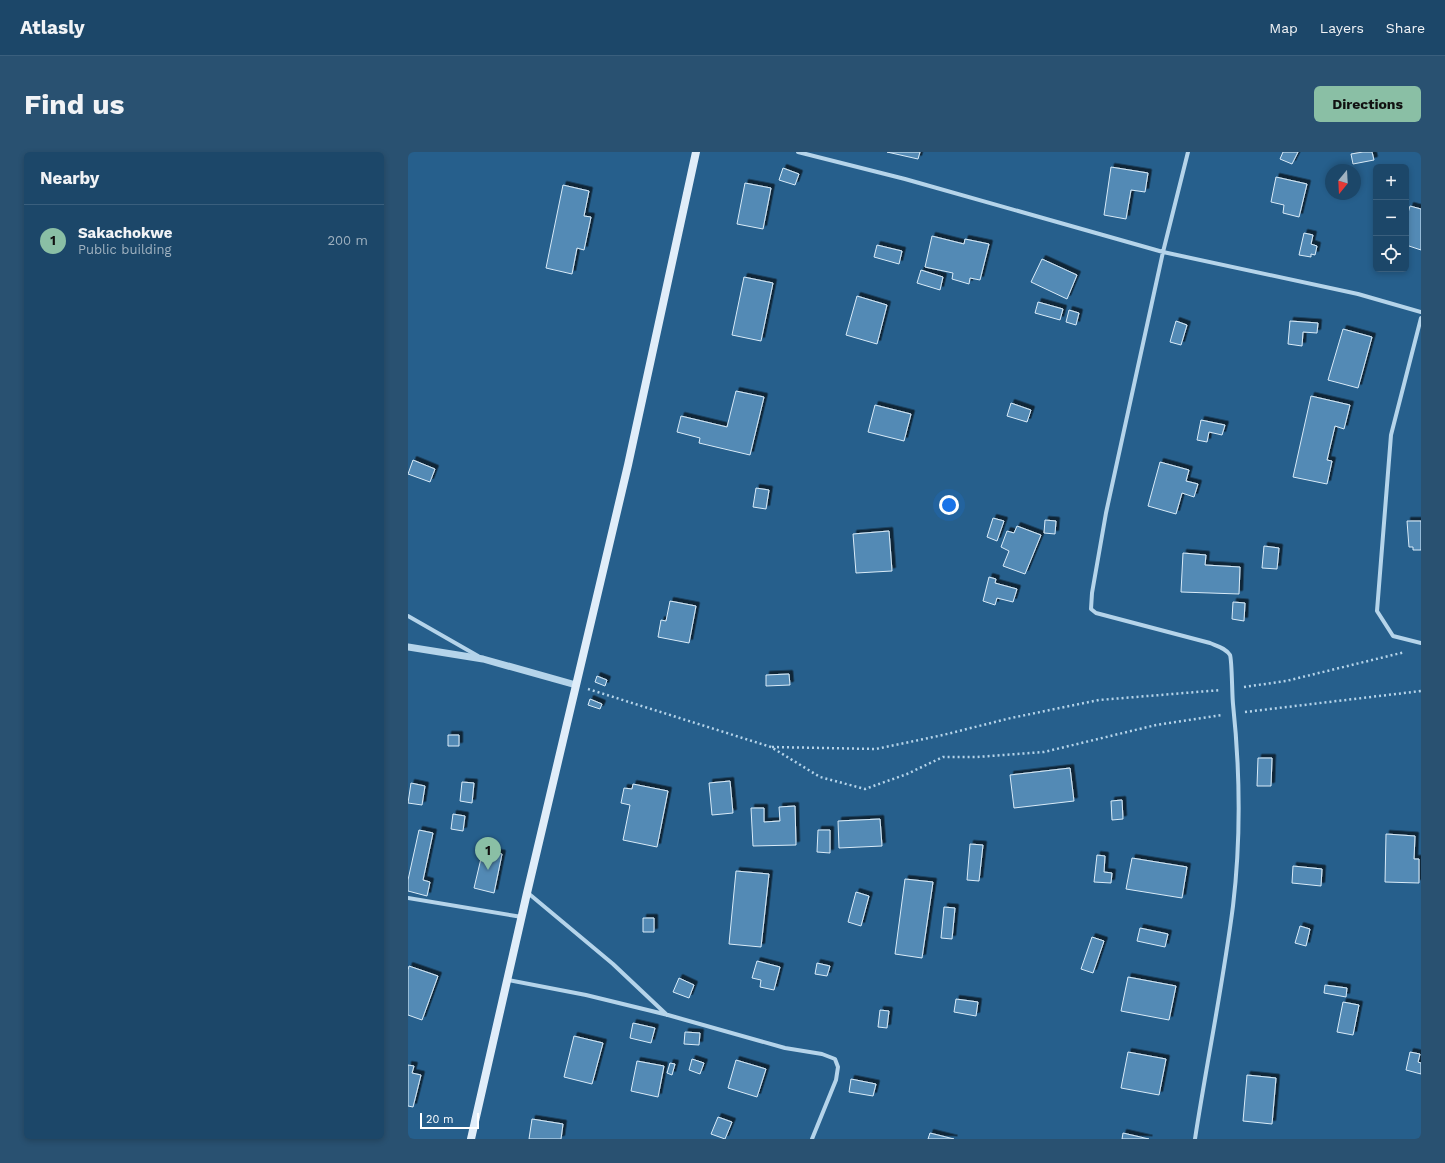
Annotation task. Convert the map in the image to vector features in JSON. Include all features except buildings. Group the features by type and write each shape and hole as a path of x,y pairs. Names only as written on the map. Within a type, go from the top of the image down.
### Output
{"main road":[{"path":"472,1139 527,893 628,465 696,152"}],"street":[{"path":"798,152 905,179 1163,252 1358,294 1421,312"},
{"path":"1188,152 1163,252 1106,513 1092,593 1091,610 1096,613 1210,643 1225,650 1231,657 1238,775 1237,838 1233,905 1195,1139"},
{"path":"1421,318 1391,435 1377,611 1393,636 1421,643"},
{"path":"408,616 483,660"},
{"path":"408,647 483,660 576,685"},
{"path":"527,893 613,964 668,1015"},
{"path":"408,898 522,917"},
{"path":"508,980 586,995 668,1015 752,1040 785,1048 822,1054 836,1059 838,1067 836,1080 812,1139"}],"path":[{"path":"771,747 876,749 1010,718 1099,700 1232,689 1286,681 1407,652"},
{"path":"576,685 771,747 820,777 865,789 907,774 943,757 977,757 1044,752 1156,725 1234,713 1421,691"}],"place":[{"name":"Sakachokwe","path":"488,870"}]}
